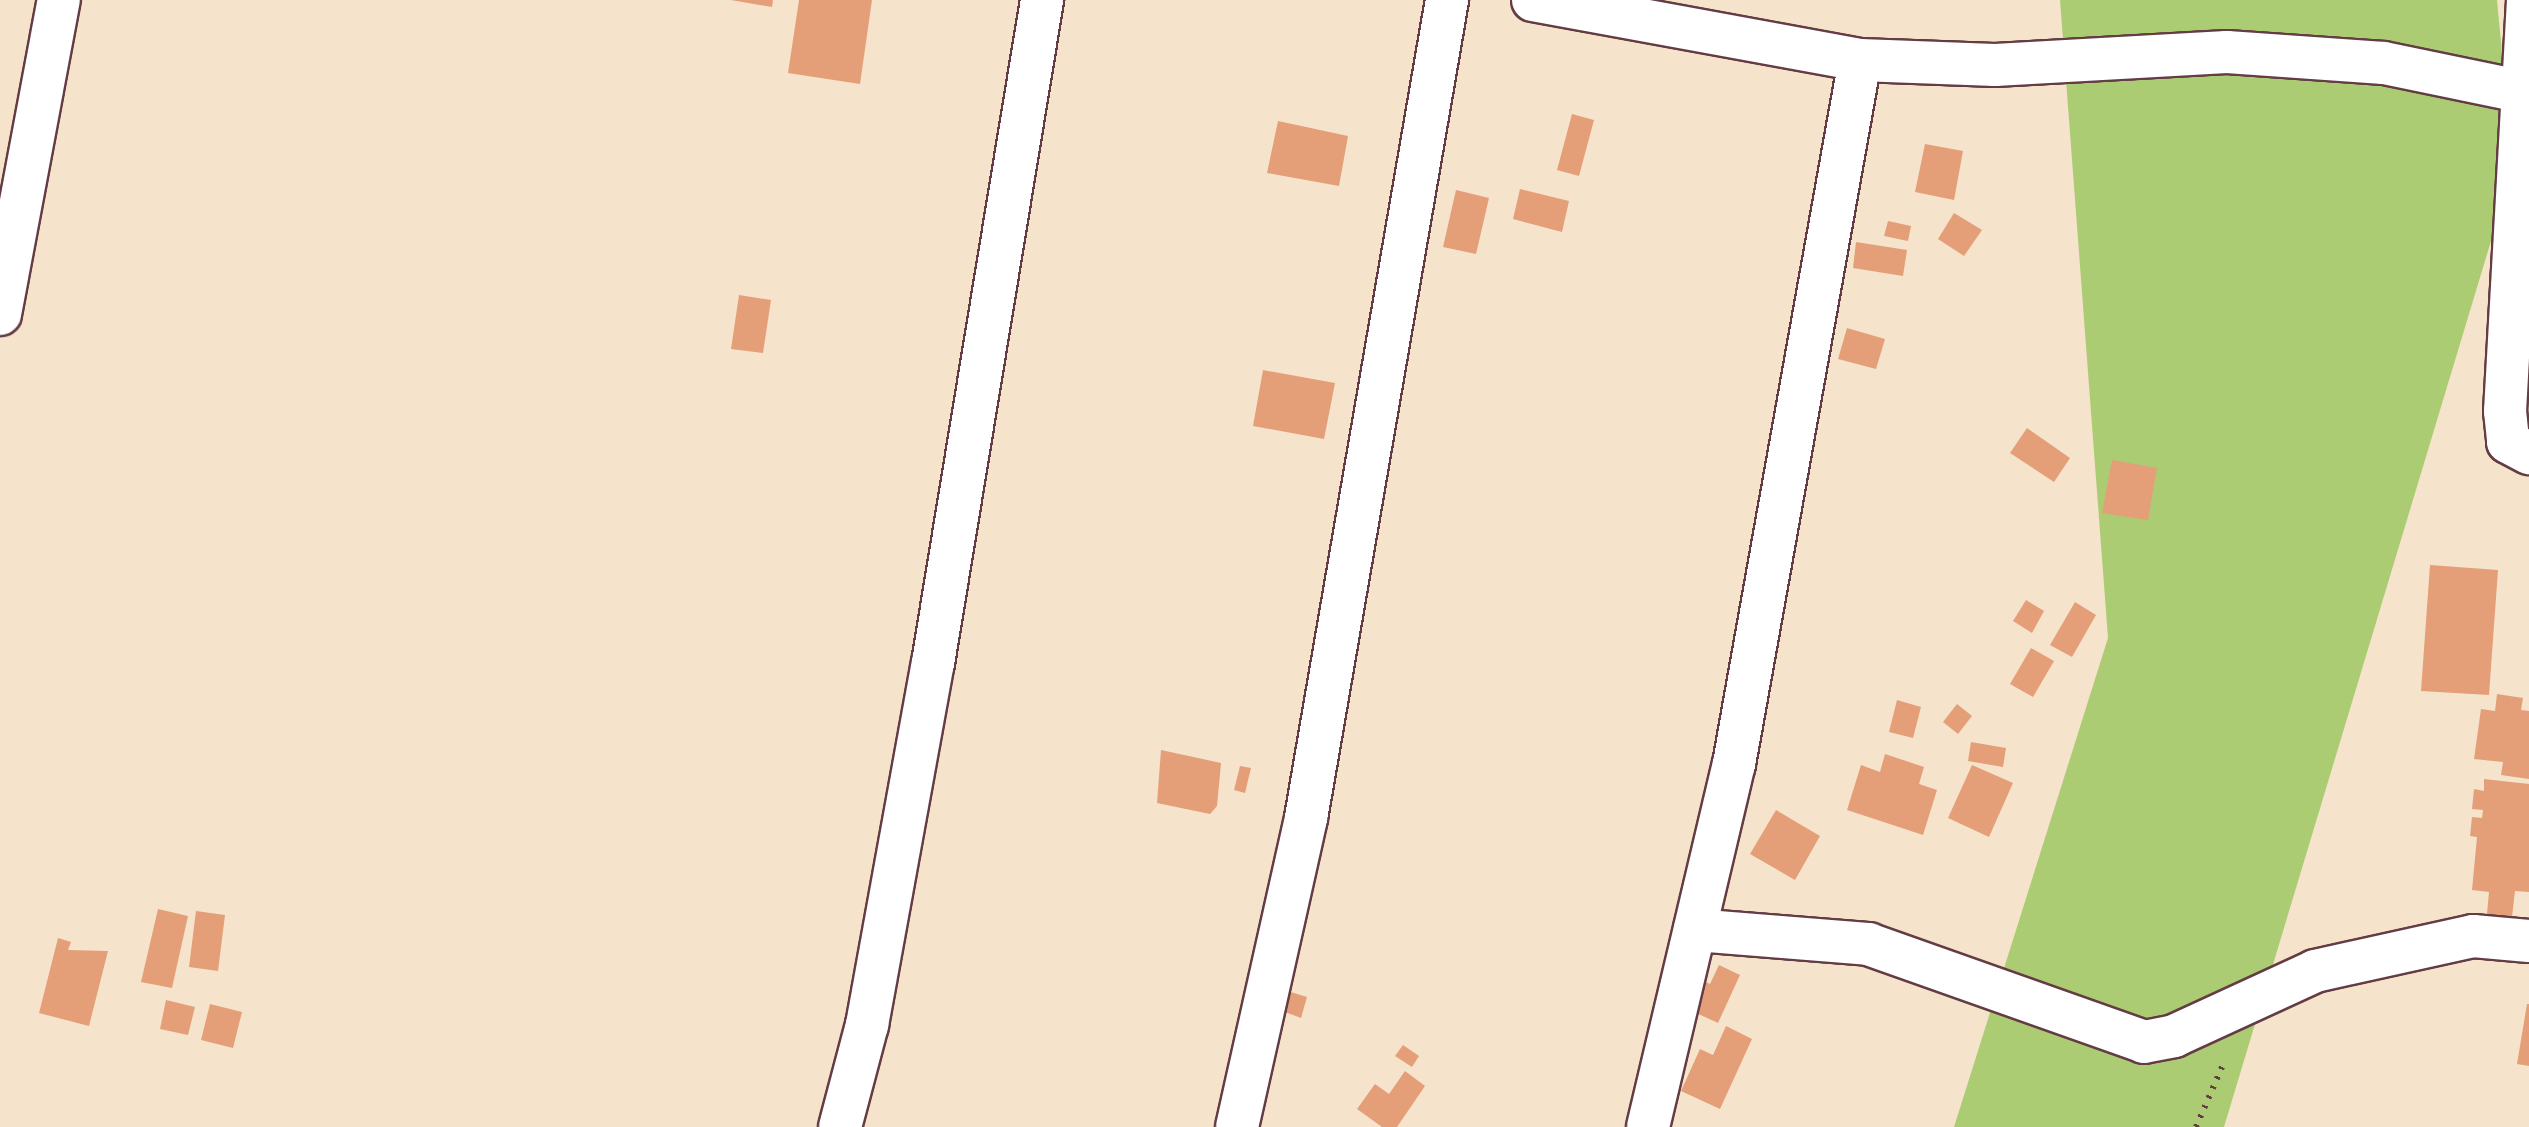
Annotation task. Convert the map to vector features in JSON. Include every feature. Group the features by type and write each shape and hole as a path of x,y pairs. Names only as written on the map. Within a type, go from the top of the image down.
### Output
{"street":[{"path":"0,314 60,0"},
{"path":"840,1127 868,1025 1042,0"},
{"path":"1236,1127 1306,818 1447,0"},
{"path":"1534,0 1860,60 1995,65 2227,52 2384,63 2528,93"},
{"path":"2528,21 2528,93 2505,412 2508,442 2529,453"},
{"path":"1648,1127 1737,744 1860,60"},
{"path":"1695,930 1868,944 2144,1042 2174,1036 2315,971 2473,936 2529,941"}],"green space":[{"path":"2060,0 2497,0 2513,168 2224,1127 1954,1127 2108,638"}],"building":[{"path":"731,0 773,0 772,7"},
{"path":"799,0 872,0 860,84 788,73"},
{"path":"1572,114 1594,120 1579,176 1557,170"},
{"path":"1278,121 1348,136 1339,186 1267,173"},
{"path":"1925,144 1963,151 1954,200 1915,192"},
{"path":"1520,189 1569,201 1562,232 1513,219"},
{"path":"1456,190 1489,198 1476,254 1443,247"},
{"path":"1954,213 1982,230 1964,256 1938,239"},
{"path":"1888,221 1911,226 1908,241 1884,236"},
{"path":"1856,242 1907,250 1903,276 1853,268"},
{"path":"739,295 771,300 763,353 731,349"},
{"path":"1847,328 1885,339 1876,369 1838,359"},
{"path":"1263,370 1335,383 1324,439 1253,426"},
{"path":"2027,428 2070,458 2054,482 2010,453"},
{"path":"2112,460 2157,468 2148,520 2102,513"},
{"path":"2430,565 2498,570 2489,695 2421,691"},
{"path":"2026,600 2044,611 2032,633 2013,621"},
{"path":"2075,602 2096,615 2072,657 2050,645"},
{"path":"2031,648 2054,661 2033,697 2010,684"},
{"path":"2497,694 2523,698 2521,710 2529,711 2529,779 2501,775 2503,762 2474,759 2481,709 2495,711"},
{"path":"1897,700 1921,707 1913,738 1889,732"},
{"path":"1957,704 1972,716 1958,734 1943,722"},
{"path":"1971,742 2006,748 2003,767 1968,761"},
{"path":"1161,750 1221,763 1217,806 1210,814 1157,803"},
{"path":"1885,754 1924,767 1919,784 1937,790 1923,835 1847,810 1861,765 1880,772"},
{"path":"1972,765 2013,783 1989,837 1948,818"},
{"path":"1240,766 1251,768 1245,793 1234,790"},
{"path":"2484,779 2529,784 2529,892 2515,891 2512,917 2487,914 2489,892 2472,890 2477,837 2470,836 2472,817 2482,818 2483,810 2472,809 2474,789 2484,791"},
{"path":"1776,810 1820,836 1795,880 1750,854"},
{"path":"158,909 188,916 172,988 141,982"},
{"path":"196,911 225,915 218,971 189,967"},
{"path":"58,938 71,942 68,950 108,951 89,1026 39,1013"},
{"path":"1719,965 1740,975 1718,1023 1681,1006 1694,976 1710,984"},
{"path":"1284,990 1307,997 1301,1018 1277,1009"},
{"path":"166,1000 195,1007 188,1035 160,1029"},
{"path":"210,1004 242,1012 233,1048 201,1040"},
{"path":"2529,1004 2529,1066 2517,1064"},
{"path":"1726,1026 1752,1039 1720,1109 1681,1091 1700,1049 1713,1055"},
{"path":"1403,1045 1419,1056 1412,1067 1395,1056"},
{"path":"1405,1071 1425,1086 1397,1127 1382,1127 1357,1109 1375,1084 1389,1094"}]}
